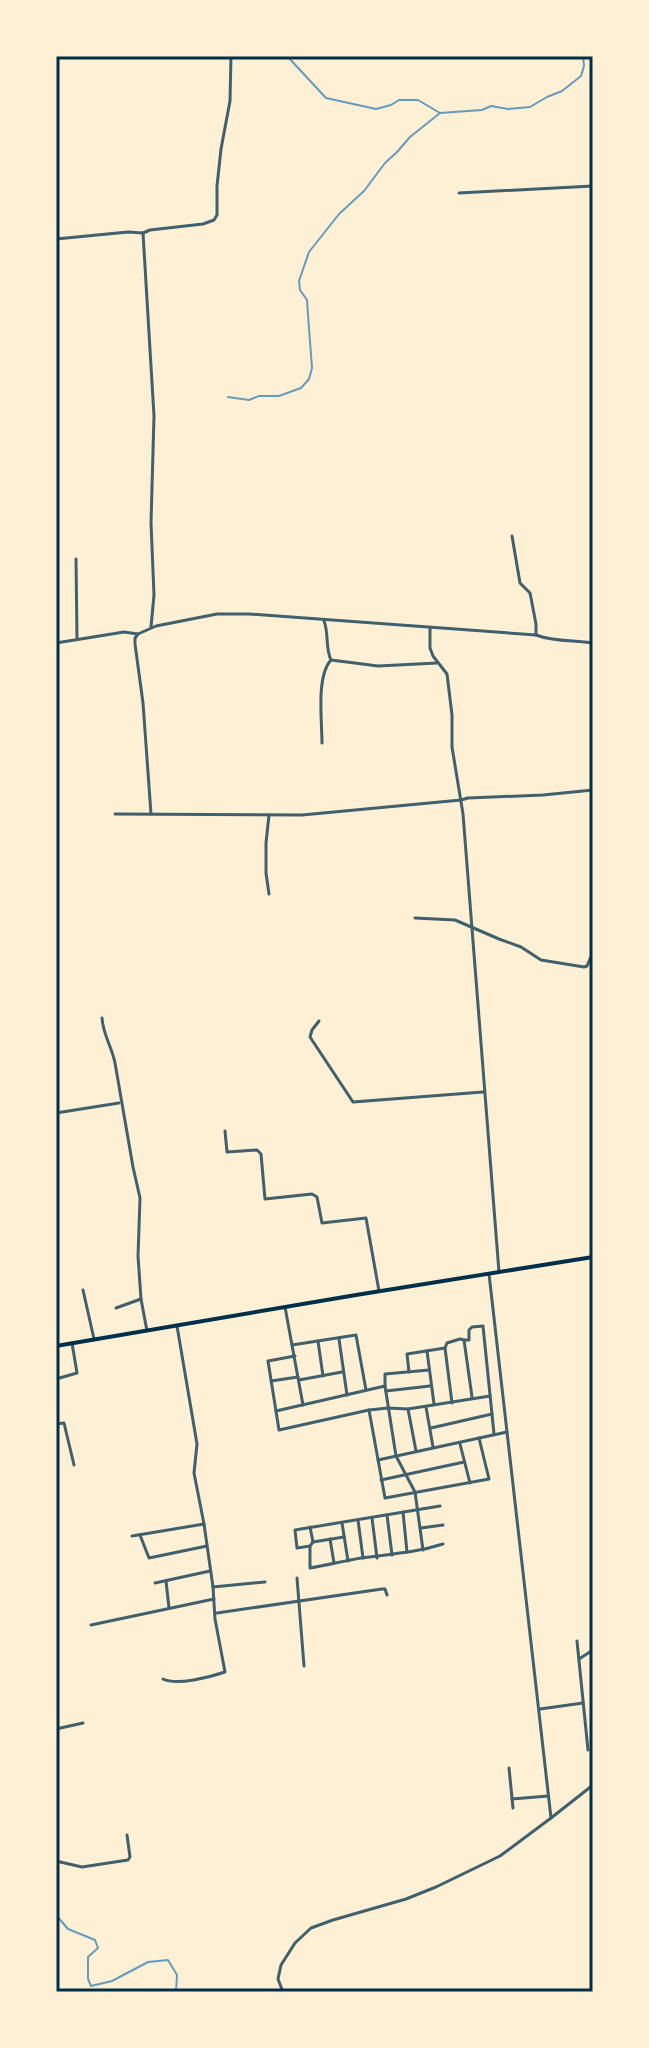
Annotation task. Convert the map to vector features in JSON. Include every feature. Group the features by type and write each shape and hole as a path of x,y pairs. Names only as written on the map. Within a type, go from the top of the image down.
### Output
{"main road":[{"path":"57,1346 593,1257"}],"street":[{"path":"56,239 143,233 164,227 210,223 216,218 219,166 231,90 231,56"},
{"path":"459,193 593,186"},
{"path":"143,233 154,416 151,523 154,595 151,627"},
{"path":"512,536 520,583 530,593 536,635"},
{"path":"76,559 77,639"},
{"path":"151,814 135,638 151,627 217,614 536,635 550,640 573,639 593,643"},
{"path":"322,619 331,660"},
{"path":"430,628 430,648 447,674 452,715 452,747 461,800 499,1272"},
{"path":"56,643 124,632 138,634"},
{"path":"331,660 378,666 437,663"},
{"path":"322,743 322,693 327,664 331,660"},
{"path":"115,814 302,815 468,798 593,790"},
{"path":"269,815 266,843 269,894"},
{"path":"415,918 455,920 521,947 550,963 581,968 587,966 593,952"},
{"path":"102,1018 103,1032 113,1054 140,1198 138,1256 147,1331"},
{"path":"319,1021 310,1037 353,1102 484,1092"},
{"path":"56,1113 121,1104"},
{"path":"225,1131 227,1152 257,1150 261,1154 265,1199 315,1195 322,1223 366,1218 379,1291"},
{"path":"489,1274 551,1818"},
{"path":"83,1290 94,1339"},
{"path":"116,1308 141,1299"},
{"path":"285,1307 303,1405"},
{"path":"163,1679 172,1682 225,1673 194,1473 197,1444 177,1326"},
{"path":"452,1403 445,1348 447,1343 469,1340 472,1327 483,1326 494,1434"},
{"path":"292,1345 356,1335 366,1390"},
{"path":"338,1337 347,1395"},
{"path":"56,1339 57,1346"},
{"path":"464,1340 472,1399"},
{"path":"318,1341 323,1376"},
{"path":"56,1379 77,1373 72,1343"},
{"path":"409,1372 407,1354 445,1348"},
{"path":"427,1351 434,1404"},
{"path":"295,1356 268,1361 279,1430 369,1410 408,1409 490,1396"},
{"path":"423,1550 415,1492 396,1456 385,1374 429,1370"},
{"path":"271,1381 344,1372"},
{"path":"276,1411 366,1390 431,1386"},
{"path":"426,1406 433,1447"},
{"path":"408,1409 416,1451"},
{"path":"369,1410 385,1498 489,1479 479,1438"},
{"path":"431,1428 492,1414"},
{"path":"56,1424 64,1423 74,1465"},
{"path":"377,1460 507,1432"},
{"path":"459,1442 470,1483"},
{"path":"381,1480 464,1462"},
{"path":"344,1537 297,1548 295,1530 440,1506"},
{"path":"403,1512 407,1552"},
{"path":"387,1515 392,1555"},
{"path":"372,1517 377,1558"},
{"path":"358,1520 363,1558"},
{"path":"342,1523 348,1561"},
{"path":"132,1536 204,1524"},
{"path":"421,1528 443,1525"},
{"path":"310,1527 310,1568 443,1544"},
{"path":"140,1535 149,1558 207,1546"},
{"path":"330,1539 334,1563"},
{"path":"155,1583 211,1571"},
{"path":"297,1578 304,1666"},
{"path":"166,1581 169,1608"},
{"path":"213,1587 265,1582"},
{"path":"215,1614 382,1589 387,1595"},
{"path":"91,1625 214,1599"},
{"path":"577,1641 588,1750 593,1746"},
{"path":"579,1659 593,1650"},
{"path":"540,1709 583,1703"},
{"path":"56,1729 83,1723"},
{"path":"509,1768 513,1808"},
{"path":"283,1992 278,1979 281,1965 295,1943 311,1928 406,1899 500,1856 593,1785"},
{"path":"512,1799 549,1796"},
{"path":"56,1861 82,1867 128,1860 127,1835"}],"waterway":[{"path":"287,56 326,98 376,109 399,100 418,100 440,113 482,110 491,106 508,109 530,107 562,91 581,76 583,56"},
{"path":"228,397 249,400 259,396 279,396 301,388 309,379 312,368 307,300 300,290 299,281 309,252 385,163 410,137 440,113"},
{"path":"56,1915 68,1929 95,1940 98,1948 88,1957 91,1986 112,1981 148,1962 168,1960 177,1975 176,1992"}]}
